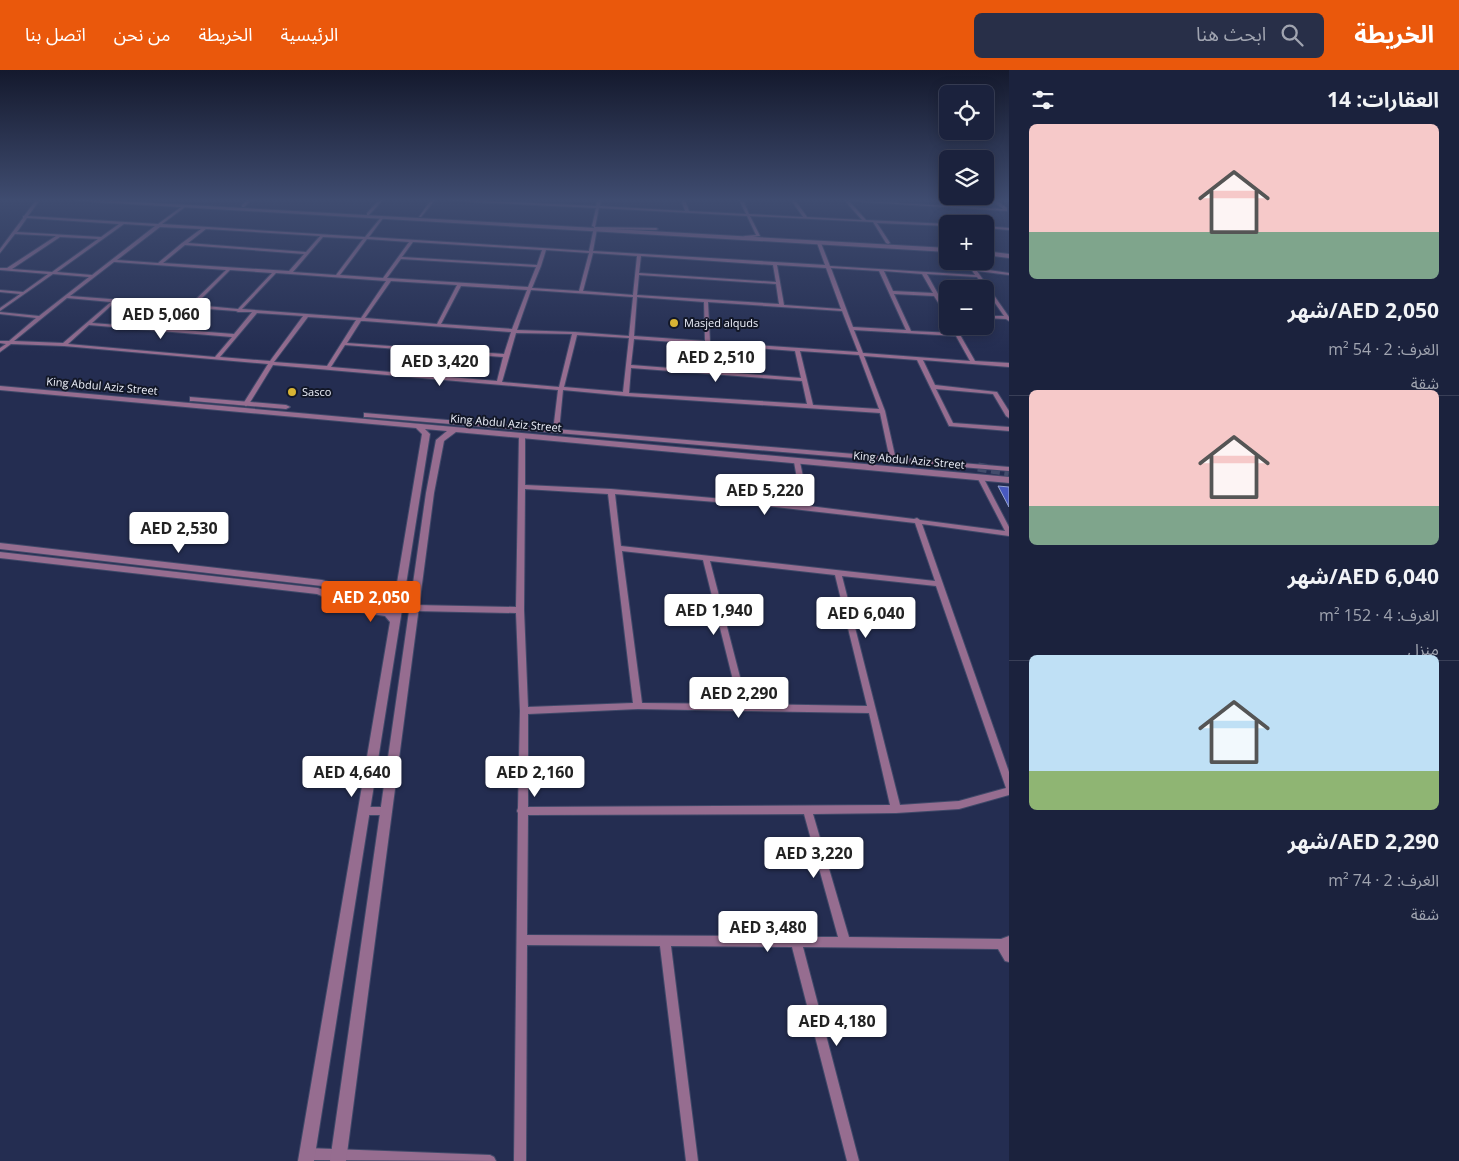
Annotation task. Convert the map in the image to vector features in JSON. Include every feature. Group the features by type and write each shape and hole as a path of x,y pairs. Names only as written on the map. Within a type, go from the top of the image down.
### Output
{"street":[{"path":"9,270 37,251"},
{"path":"0,312 84,251"},
{"path":"0,351 40,317 128,251"},
{"path":"159,264 175,251"},
{"path":"277,251 306,253"},
{"path":"337,276 356,251"},
{"path":"328,368 405,251"},
{"path":"499,382 504,356 532,288 543,251"},
{"path":"574,251 978,276"},
{"path":"822,251 859,354 882,411 893,460"},
{"path":"581,292 591,252"},
{"path":"994,252 1009,254"},
{"path":"290,272 306,253"},
{"path":"626,394 639,255"},
{"path":"400,258 539,266"},
{"path":"115,261 843,310"},
{"path":"776,264 782,306"},
{"path":"0,269 94,276"},
{"path":"191,307 229,269"},
{"path":"881,270 909,332"},
{"path":"975,270 1008,319"},
{"path":"981,270 1009,274"},
{"path":"238,311 275,272"},
{"path":"924,273 939,300"},
{"path":"637,274 778,283"},
{"path":"439,324 459,285"},
{"path":"0,291 26,293"},
{"path":"891,292 936,295"},
{"path":"67,297 360,320 439,324 513,331 575,333 1009,365"},
{"path":"706,300 708,343"},
{"path":"64,345 114,302"},
{"path":"0,312 40,317"},
{"path":"217,358 255,312"},
{"path":"246,404 271,363 306,316"},
{"path":"994,318 1008,319"},
{"path":"89,324 235,336"},
{"path":"850,328 939,334"},
{"path":"556,431 561,388 575,333"},
{"path":"957,335 974,362"},
{"path":"0,342 64,345 626,394 882,411"},
{"path":"345,344 504,356"},
{"path":"797,349 810,405"},
{"path":"919,358 951,425 1009,430"},
{"path":"629,366 804,380"},
{"name":"King Abdul Aziz Street","path":"0,381 246,404 1009,469"},
{"path":"934,387 996,393 1009,416"},
{"name":"King Abdul Aziz Street","path":"0,388 1009,480"},
{"path":"419,427 426,432 425,440 307,1157 490,1161"},
{"path":"425,440 440,440 454,430"},
{"path":"520,1161 524,711 520,610 523,487 522,436"},
{"path":"339,1158 386,811 440,440"},
{"path":"797,462 806,509"},
{"path":"523,487 612,491 806,509 916,520 1009,534 1005,517 980,477"},
{"path":"612,491 638,706"},
{"path":"916,520 1009,785"},
{"path":"0,546 322,583 351,592 363,592 369,599 386,599 400,591"},
{"path":"618,548 938,584"},
{"path":"0,555 318,591 342,601 347,608 388,613 396,622"},
{"path":"706,558 744,708"},
{"path":"838,573 896,809"},
{"path":"342,601 344,595 351,592"},
{"path":"358,609 366,604 369,599"},
{"path":"415,608 520,610"},
{"path":"524,711 638,706 872,710"},
{"path":"522,810 896,809 959,805 1009,791"},
{"path":"807,809 845,941"},
{"path":"364,810 386,811"},
{"path":"523,940 1005,942 1009,957"},
{"path":"796,940 853,1161"},
{"path":"665,942 692,1161"}],"building":[{"path":"998,486 1009,487 1009,507"}],"tunnel":[{"path":"978,467 1009,472"}],"place":[{"name":"Masjed alquds","path":"674,323"},
{"name":"Sasco","path":"292,392"}]}
